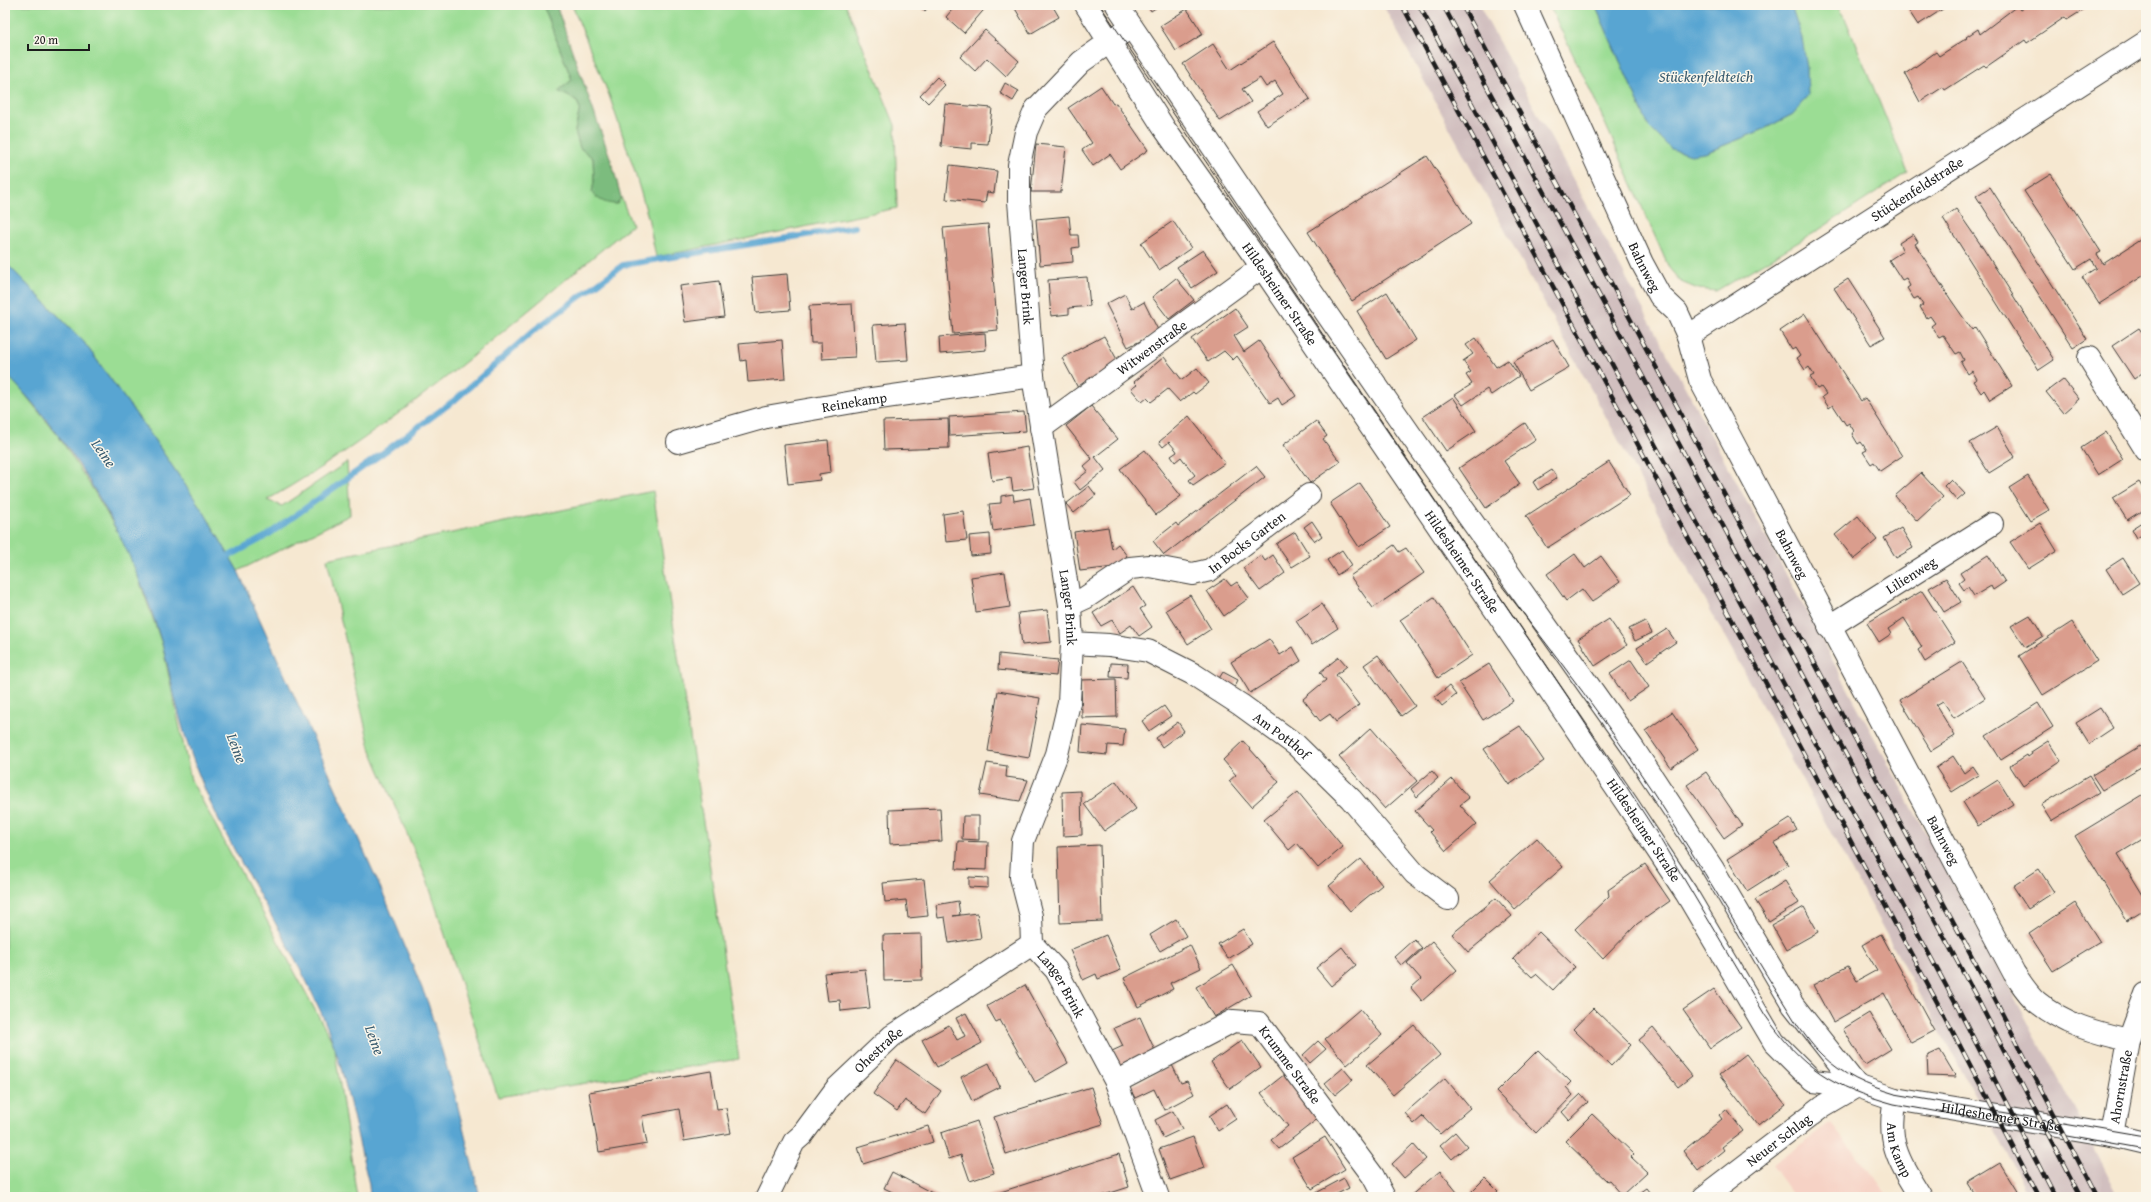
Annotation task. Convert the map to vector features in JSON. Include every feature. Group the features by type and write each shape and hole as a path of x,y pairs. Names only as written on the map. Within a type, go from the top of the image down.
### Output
{"street":[{"name":"Hildesheimer Straße","path":"1086,5 1164,128 1262,267 1682,887 1774,1042 1813,1081 1856,1086 1895,1099 2112,1135 2146,1143"},
{"name":"Hildesheimer Straße","path":"1117,5 1408,431 1633,748 1713,869 1793,1005 1856,1086"},
{"name":"Bahnweg","path":"1525,5 1642,264 1660,296 1677,312 1688,336 1700,380 1829,627 2014,973 2037,1002 2065,1021 2096,1033 2129,1040"},
{"name":"Langer Brink","path":"1131,27 1080,62 1036,109 1026,132 1019,165 1019,201 1033,376 1070,605 1072,643 1069,703 1059,747 1023,841 1020,877 1032,916 1032,944 1056,970 1116,1082 1158,1197"},
{"name":"Stückenfeldstraße","path":"1688,336 2146,42"},
{"name":"Witwenstraße","path":"1041,428 1262,267"},
{"path":"2089,358 2146,450"},
{"name":"Reinekamp","path":"678,442 766,417 865,400 1033,376"},
{"name":"In Bocks Garten","path":"1070,605 1086,598 1130,568 1150,566 1193,574 1210,570 1310,495"},
{"name":"Lilienweg","path":"1829,627 1992,524"},
{"name":"Am Potthof","path":"1072,643 1109,645 1148,651 1193,674 1241,705 1296,745 1351,799 1415,874 1448,899"},
{"name":"Ohestraße","path":"767,1197 794,1142 802,1135 836,1089 892,1036 1032,944"},
{"name":"Ahornstraße","path":"2112,1135 2129,1040 2146,994"},
{"name":"Krumme Straße","path":"1116,1082 1233,1021 1259,1023 1373,1176 1384,1197"},
{"name":"Neuer Schlag","path":"1704,1197 1823,1106 1856,1086"},
{"name":"Am Kamp","path":"1895,1099 1892,1128 1893,1143 1900,1163 1921,1197"}],"shaded area":[{"path":"1383,5 1479,5 2080,1119 2119,1197 2029,1197 2007,1153 1857,881"},
{"path":"1831,1123 1890,1197 1795,1197 1772,1165"}],"green space":[{"path":"5,5 543,5 572,80 558,91 576,100 580,108 575,131 580,148 593,158 594,181 592,193 617,204 621,197 632,225 455,370 409,405 316,471 267,500 282,506 347,462 350,515 238,571 205,514 149,432 83,341 5,262"},
{"path":"543,5 556,5 612,163 621,197 617,204 603,202 592,193 594,181 593,158 580,148 575,131 580,108 576,100 558,91 572,80"},
{"path":"572,5 846,5 895,125 897,208 656,257 648,217 633,166 609,95"},
{"path":"1549,5 1595,5 1649,127 1705,153 1762,130 1793,114 1791,5 1836,5 1845,18 1908,172 1814,233 1716,291 1698,289 1681,282 1669,268 1593,96"},
{"path":"5,373 18,386 59,437 94,491 129,552 162,644 191,780 334,1045 357,1197 5,1197"},
{"path":"653,491 739,1059 498,1097 427,880 370,748 327,559"}],"water":[{"name":"Stückenfeldteich","path":"1595,5 1791,5 1802,38 1807,68 1808,95 1793,114 1762,130 1705,153 1691,155 1671,149 1649,127"},
{"name":"Leine","path":"5,262 83,341 149,432 205,514 238,571 386,900 428,1003 456,1099 480,1197 370,1197 369,1184 343,1074 329,1031 294,956 236,852 209,799 193,759 183,728 162,644 136,571 100,499 79,465 56,432 31,401 5,373"}],"building":[{"path":"918,5 931,5 925,11"},
{"path":"956,5 988,5 964,33 946,17"},
{"path":"1013,5 1052,5 1059,17 1030,34"},
{"path":"1147,5 1160,5 1151,11"},
{"path":"1905,5 1949,5 1918,25"},
{"path":"2025,5 2086,5 2086,8 2067,20 2065,17 2027,43 2025,40 1986,67 1984,65 1945,90 1943,87 1920,102 1905,74 1936,52 1939,56 1978,29 1980,34 2017,6 2020,10 2026,6"},
{"path":"1187,9 1203,34 1176,51 1160,26"},
{"path":"985,30 1019,61 1006,76 987,58 975,71 960,57"},
{"path":"1273,42 1310,99 1267,126 1257,111 1283,94 1275,81 1266,87 1260,78 1242,89 1251,102 1220,121 1183,64 1213,44 1230,70"},
{"path":"937,77 945,85 928,103 920,95"},
{"path":"1005,83 1019,91 1013,101 1000,93"},
{"path":"1101,86 1113,104 1116,103 1148,150 1120,169 1110,154 1093,166 1082,150 1092,143 1068,108"},
{"path":"945,104 992,108 988,144 972,143 972,149 941,146"},
{"path":"1036,144 1066,147 1061,192 1031,192"},
{"path":"1427,156 1471,224 1352,301 1308,232"},
{"path":"950,165 997,171 994,193 987,192 985,203 946,199"},
{"path":"2051,174 2101,252 2097,254 2103,264 2146,236 2146,274 2099,304 2082,277 2096,268 2091,259 2075,269 2024,191"},
{"path":"1990,187 2087,339 2073,348 1976,196"},
{"path":"1956,209 1981,245 2054,360 2039,370 1943,218"},
{"path":"1069,216 1071,235 1078,235 1079,247 1072,248 1073,262 1040,265 1036,219"},
{"path":"1173,221 1191,248 1159,270 1141,243"},
{"path":"988,224 998,330 953,334 943,228"},
{"path":"1913,234 1918,242 1915,244 1951,300 1972,330 1975,327 2012,386 1990,400 1984,390 1981,393 1973,381 1977,379 1972,371 1968,374 1961,362 1964,360 1960,352 1956,354 1943,335 1939,337 1931,326 1935,323 1930,316 1927,318 1920,307 1923,305 1918,297 1914,299 1907,288 1910,286 1906,278 1902,280 1889,260 1903,251 1899,243"},
{"path":"1203,250 1218,271 1192,288 1177,267"},
{"path":"787,274 790,310 756,313 752,277"},
{"path":"1087,277 1090,306 1069,308 1069,314 1051,316 1048,280"},
{"path":"1176,278 1194,300 1169,319 1152,297"},
{"path":"1848,279 1885,337 1871,345 1834,288"},
{"path":"719,281 724,317 685,322 680,286"},
{"path":"1387,292 1416,340 1386,359 1357,311"},
{"path":"1125,294 1132,309 1144,302 1159,332 1128,347 1106,304"},
{"path":"852,304 855,357 822,359 821,343 811,343 809,306"},
{"path":"1235,308 1248,327 1234,336 1244,352 1259,341 1296,396 1282,405 1278,398 1270,403 1237,356 1233,360 1224,351 1208,362 1192,339"},
{"path":"1805,314 1861,401 1865,398 1902,456 1880,471 1874,462 1871,464 1863,452 1867,450 1861,442 1858,444 1852,434 1854,431 1849,423 1846,425 1833,405 1829,408 1822,397 1826,394 1821,387 1817,389 1810,377 1814,375 1809,367 1805,370 1797,358 1800,356 1795,348 1792,350 1780,331"},
{"path":"905,323 908,360 876,362 873,325"},
{"path":"2139,328 2146,338 2146,370 2134,379 2112,346"},
{"path":"985,333 986,350 940,354 939,337"},
{"path":"1104,336 1120,365 1078,388 1062,358"},
{"path":"1476,338 1496,367 1508,360 1519,376 1491,395 1487,389 1463,405 1455,395 1472,384 1466,375 1471,372 1463,361 1473,354 1466,345"},
{"path":"1553,339 1569,367 1529,390 1513,362"},
{"path":"782,340 785,379 748,382 746,360 741,361 739,344"},
{"path":"1164,357 1182,380 1197,368 1209,383 1195,394 1193,392 1180,402 1168,389 1151,402 1147,398 1142,402 1131,389 1137,385 1134,382"},
{"path":"2063,379 2079,399 2063,413 2046,392"},
{"path":"1453,397 1476,431 1446,451 1423,417"},
{"path":"1091,406 1118,439 1095,457 1105,470 1080,490 1074,482 1088,471 1084,466 1092,459 1066,426"},
{"path":"1024,412 1026,431 950,436 949,417"},
{"path":"1189,416 1225,463 1193,485 1189,480 1195,475 1181,457 1175,462 1171,456 1177,452 1176,450 1169,442 1163,447 1159,442"},
{"path":"948,419 949,448 884,450 883,421"},
{"path":"1316,421 1327,436 1323,439 1340,462 1310,483 1283,445"},
{"path":"1525,423 1536,440 1504,461 1520,484 1486,508 1459,468"},
{"path":"1997,427 2015,457 1989,473 1970,443"},
{"path":"2106,432 2123,459 2098,475 2081,448"},
{"path":"828,440 831,472 819,474 820,480 788,484 784,445"},
{"path":"1027,447 1034,488 1013,491 1011,478 992,481 988,454"},
{"path":"1145,450 1181,496 1156,515 1120,469"},
{"path":"1609,462 1630,495 1547,548 1526,516"},
{"path":"1256,466 1265,477 1164,555 1153,541 1176,523 1178,526"},
{"path":"1552,470 1557,478 1538,490 1533,482"},
{"path":"1921,473 1943,497 1917,521 1895,496"},
{"path":"2028,476 2049,510 2030,521 2009,488"},
{"path":"1951,479 1965,494 1957,501 1944,486"},
{"path":"2139,482 2146,493 2146,508 2127,520 2113,498"},
{"path":"1360,483 1390,527 1359,547 1330,503"},
{"path":"1089,486 1096,495 1074,513 1066,504"},
{"path":"1013,494 1014,501 1030,498 1034,525 993,531 989,504 1001,503 1001,496"},
{"path":"963,511 967,540 946,542 943,514"},
{"path":"1858,516 1877,540 1854,559 1835,535"},
{"path":"2146,520 2146,532 2137,538 2132,529"},
{"path":"1312,521 1322,536 1315,541 1304,527"},
{"path":"2040,523 2057,551 2028,569 2010,542"},
{"path":"1108,527 1112,549 1118,544 1127,556 1114,567 1080,571 1074,532"},
{"path":"1901,528 1913,548 1896,558 1884,538"},
{"path":"1295,532 1310,556 1292,567 1276,544"},
{"path":"990,534 991,554 971,556 969,536"},
{"path":"1394,545 1399,552 1406,548 1424,573 1373,608 1350,576"},
{"path":"1342,550 1352,565 1337,575 1327,560"},
{"path":"1575,554 1585,568 1601,556 1620,582 1592,602 1582,589 1566,601 1547,574"},
{"path":"1261,555 1265,561 1273,555 1285,573 1260,591 1243,568"},
{"path":"1988,555 2005,582 1993,590 1991,586 1974,596 1968,587 1964,590 1959,583 1964,579 1960,573"},
{"path":"2123,558 2139,583 2122,594 2106,569"},
{"path":"1005,572 1010,607 976,612 971,577"},
{"path":"1946,578 1961,602 1944,612 1929,588"},
{"path":"1225,579 1231,586 1237,582 1249,598 1224,616 1207,591"},
{"path":"1133,587 1145,606 1140,609 1152,627 1139,636 1131,625 1120,633 1112,620 1101,626 1093,613"},
{"path":"1922,591 1955,642 1925,662 1918,650 1922,647 1904,618 1888,629 1891,634 1879,642 1867,623"},
{"path":"1190,595 1211,629 1188,644 1166,610"},
{"path":"1434,597 1472,655 1438,678 1400,620"},
{"path":"1322,604 1338,628 1312,645 1296,621"},
{"path":"1047,610 1051,642 1022,645 1018,613"},
{"path":"2030,615 2043,636 2025,647 2011,626"},
{"path":"1609,619 1627,645 1595,666 1578,639"},
{"path":"1645,621 1652,633 1635,641 1629,629"},
{"path":"2072,622 2097,661 2043,695 2019,656"},
{"path":"1667,629 1676,642 1647,662 1637,648"},
{"path":"1269,639 1280,655 1293,647 1301,661 1250,693 1231,662"},
{"path":"999,654 1058,660 1056,676 998,670"},
{"path":"1378,655 1415,706 1401,716 1364,665"},
{"path":"1339,657 1347,666 1336,675 1359,705 1336,722 1330,714 1320,721 1303,699 1326,680 1320,672"},
{"path":"1631,660 1649,687 1628,701 1610,674"},
{"path":"1962,662 1985,698 1954,718 1943,701 1936,705 1955,736 1931,751 1900,700"},
{"path":"1111,663 1128,664 1127,678 1110,677"},
{"path":"1489,664 1513,701 1483,720 1459,683"},
{"path":"1223,672 1238,680 1234,688 1218,680"},
{"path":"1116,679 1117,717 1082,718 1081,680"},
{"path":"1449,686 1456,695 1442,706 1435,697"},
{"path":"998,691 1040,698 1029,758 988,751"},
{"path":"2038,703 2053,727 2001,760 1986,736"},
{"path":"1164,706 1171,716 1149,731 1142,721"},
{"path":"2100,708 2113,728 2089,744 2076,723"},
{"path":"1672,712 1698,749 1671,768 1645,731"},
{"path":"1178,722 1184,731 1162,747 1156,738"},
{"path":"1082,725 1125,729 1123,746 1108,745 1107,755 1080,752"},
{"path":"1520,726 1544,761 1509,785 1484,749"},
{"path":"1371,728 1417,781 1385,809 1339,757"},
{"path":"1243,741 1279,782 1251,807 1229,781 1236,775 1223,760"},
{"path":"2048,741 2061,761 2023,786 2010,766 2027,755 2028,757 2032,754 2031,752"},
{"path":"2140,746 2146,755 2146,764 2102,790 2092,775"},
{"path":"1953,756 1964,773 1973,766 1979,775 1952,792 1936,768"},
{"path":"987,763 1007,766 1006,777 1028,780 1020,801 980,795"},
{"path":"1432,771 1438,778 1417,797 1411,789"},
{"path":"1706,772 1742,825 1724,838 1687,785"},
{"path":"2089,776 2099,792 2051,821 2041,805"},
{"path":"1452,779 1469,798 1460,805 1477,824 1446,851 1430,832 1432,830 1415,811"},
{"path":"1998,780 2013,804 1978,826 1963,802"},
{"path":"1116,781 1136,809 1104,831 1084,804"},
{"path":"1081,791 1082,835 1063,836 1062,792"},
{"path":"1298,792 1343,847 1318,868 1297,843 1289,850 1264,820"},
{"path":"2146,793 2146,837 2118,854 2146,900 2146,909 2127,921 2075,836"},
{"path":"940,808 942,841 890,844 889,810"},
{"path":"963,816 979,816 979,840 962,839"},
{"path":"1790,819 1797,830 1774,843 1788,865 1747,891 1727,859"},
{"path":"1537,838 1563,867 1515,909 1490,880"},
{"path":"958,841 988,842 987,870 956,869"},
{"path":"1100,845 1102,921 1060,923 1058,847"},
{"path":"1361,859 1382,885 1350,911 1329,886"},
{"path":"1645,864 1670,901 1637,924 1603,959 1575,929 1609,896 1608,890"},
{"path":"2039,869 2054,892 2028,909 2013,886"},
{"path":"969,877 988,878 988,888 969,887"},
{"path":"924,879 928,916 908,918 906,900 885,902 883,883"},
{"path":"1785,881 1799,903 1769,922 1755,900"},
{"path":"1496,898 1512,916 1468,952 1452,934"},
{"path":"958,901 960,915 953,916 977,913 981,938 949,943 945,917 938,918 936,905"},
{"path":"2075,903 2100,942 2053,971 2029,934"},
{"path":"1804,907 1818,932 1786,950 1772,925"},
{"path":"1176,919 1186,936 1160,951 1150,935"},
{"path":"1243,929 1252,944 1228,959 1218,944"},
{"path":"1539,932 1575,967 1553,990 1536,974 1532,977 1513,959"},
{"path":"921,934 922,980 884,981 883,935"},
{"path":"1881,934 1934,1031 1911,1043 1884,993 1833,1022 1813,985 1848,966 1857,981 1877,970 1862,945"},
{"path":"1106,935 1121,970 1098,979 1096,974 1083,980 1070,950"},
{"path":"1414,939 1422,948 1402,966 1394,957"},
{"path":"1432,941 1457,970 1422,1001 1411,988 1421,979 1407,963"},
{"path":"1190,945 1201,968 1170,983 1173,989 1138,1007 1124,978"},
{"path":"1342,947 1356,965 1331,986 1316,968"},
{"path":"1233,965 1251,995 1214,1017 1196,987"},
{"path":"865,969 870,1008 841,1011 840,1000 828,1001 824,973"},
{"path":"1025,985 1068,1063 1035,1082 1000,1020 996,1022 987,1006"},
{"path":"1714,989 1741,1027 1710,1048 1683,1010"},
{"path":"1593,1008 1631,1045 1611,1066 1573,1029"},
{"path":"1360,1009 1382,1035 1347,1065 1325,1039"},
{"path":"966,1013 982,1043 937,1067 922,1040 949,1025 957,1040 965,1036 956,1018"},
{"path":"1869,1013 1891,1049 1865,1065 1843,1029"},
{"path":"1140,1017 1157,1055 1121,1072 1112,1051 1123,1046 1114,1028"},
{"path":"1414,1025 1440,1055 1393,1095 1367,1065"},
{"path":"1653,1028 1692,1076 1678,1087 1639,1040"},
{"path":"1242,1040 1261,1067 1230,1089 1211,1062"},
{"path":"1318,1041 1326,1049 1310,1063 1303,1055"},
{"path":"1538,1050 1571,1082 1566,1087 1573,1095 1536,1133 1496,1092"},
{"path":"1940,1050 1956,1077 1928,1076 1927,1056"},
{"path":"1746,1054 1785,1104 1758,1125 1719,1075"},
{"path":"897,1060 941,1091 925,1114 905,1100 897,1111 873,1094"},
{"path":"989,1063 1000,1087 972,1101 961,1077"},
{"path":"1172,1065 1181,1083 1187,1081 1194,1094 1164,1110 1154,1089 1135,1098 1129,1087"},
{"path":"1343,1068 1353,1080 1335,1095 1325,1083"},
{"path":"711,1071 717,1109 726,1108 731,1133 684,1141 679,1109 642,1116 647,1144 599,1152 589,1092"},
{"path":"1285,1074 1320,1117 1279,1149 1271,1140 1288,1126 1261,1093"},
{"path":"1445,1078 1470,1108 1440,1134 1423,1116 1414,1124 1405,1113"},
{"path":"1091,1087 1103,1124 1006,1154 994,1117"},
{"path":"1581,1094 1588,1102 1569,1120 1562,1112"},
{"path":"1227,1104 1236,1119 1218,1131 1209,1116"},
{"path":"1726,1109 1743,1131 1722,1147 1724,1150 1698,1171 1683,1151 1722,1119 1719,1115"},
{"path":"1173,1111 1182,1129 1163,1138 1155,1120"},
{"path":"1592,1114 1634,1154 1631,1157 1647,1172 1622,1195 1609,1180 1607,1181 1565,1141"},
{"path":"977,1121 994,1173 970,1181 961,1155 949,1159 941,1133"},
{"path":"928,1126 933,1142 863,1164 858,1147"},
{"path":"1455,1132 1467,1146 1452,1159 1440,1145"},
{"path":"1193,1137 1204,1168 1170,1180 1159,1149"},
{"path":"1325,1137 1345,1169 1312,1189 1292,1157"},
{"path":"1413,1144 1426,1159 1404,1178 1392,1164"},
{"path":"1119,1154 1129,1187 1098,1197 985,1197"},
{"path":"2000,1163 2019,1194 2014,1197 1976,1197 1967,1183"},
{"path":"1440,1171 1461,1197 1409,1197"},
{"path":"892,1172 940,1197 903,1197 884,1188"},
{"path":"1344,1178 1349,1188 1331,1197 1318,1197 1316,1193"},
{"path":"1485,1178 1498,1191 1492,1197 1476,1197 1471,1192"},
{"path":"1646,1188 1653,1197 1633,1197"}],"waterway":[{"path":"229,556 265,537 387,450 456,399 533,331 623,265 855,227"}],"tram line":[{"path":"1100,5 1568,697 1656,832 1765,1015 1792,1049 1820,1073 1836,1082 1853,1090 1894,1104 2146,1149"},
{"path":"1487,567 1560,661 1607,725 1652,790 1689,848 1798,1026 1830,1062 1856,1079 1895,1094 2146,1137"}],"railway":[{"path":"1402,5 1944,1015 2039,1197"},
{"path":"1419,5 1958,1008 2055,1197"},
{"path":"1443,5 1978,1000 2080,1197"},
{"path":"1462,5 1991,992 2097,1197"}]}
